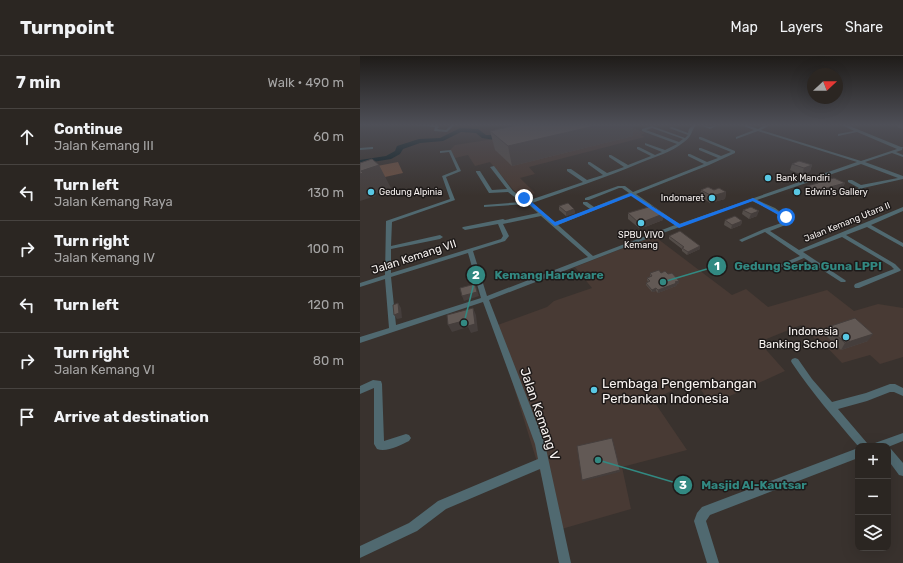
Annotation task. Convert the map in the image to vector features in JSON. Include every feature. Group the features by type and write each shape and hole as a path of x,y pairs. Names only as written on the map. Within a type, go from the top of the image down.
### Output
{"street":[{"path":"639,149 653,155"},
{"path":"659,149 666,151"},
{"path":"486,206 528,203 606,175 671,149"},
{"path":"700,149 722,158"},
{"path":"555,224 708,164 734,152 726,149"},
{"path":"819,149 862,162 903,178"},
{"path":"360,340 485,299 679,226 901,149"},
{"path":"393,330 388,277 387,219 453,200 444,176 459,172 450,151 441,152"},
{"path":"893,152 903,156"},
{"path":"689,155 708,164"},
{"path":"610,156 629,166"},
{"path":"590,163 606,175"},
{"path":"492,167 511,190 555,224 592,258"},
{"path":"569,170 586,182"},
{"path":"478,172 491,192 511,190"},
{"path":"850,181 860,187 903,178"},
{"path":"594,209 586,201 621,187 679,226"},
{"path":"854,192 862,189 860,187"},
{"path":"522,196 528,203"},
{"path":"742,240 786,223 788,220 773,210 753,200"},
{"name":"Jalan Kemang Utara II","path":"781,266 801,254 866,224 903,209"},
{"path":"465,228 541,213"},
{"path":"470,250 503,240 506,236 500,223 541,213"},
{"path":"866,224 903,245"},
{"path":"766,230 842,281"},
{"path":"842,235 893,264 898,270 857,286"},
{"path":"388,248 440,237"},
{"name":"Jalan Kemang VII","path":"360,285 470,250 485,299"},
{"name":"Jalan Kemang V","path":"485,299 534,427 544,462 565,563"},
{"path":"795,361 830,407 861,443"},
{"path":"360,390 373,384 378,384 380,446 406,438"},
{"path":"830,407 890,388 895,388 903,392"},
{"path":"891,443 903,437"},
{"path":"714,563 700,521 706,510 855,454"},
{"path":"891,457 903,471"},
{"path":"360,552 413,527 442,505 544,462"}],"shaded area":[{"path":"451,149 600,149 529,167 535,174 520,178 535,193 522,200 490,162 475,166 468,155 455,158 450,150"},
{"path":"398,162 403,173 376,179 372,167"},
{"name":"Lembaga Pengembangan Perbankan Indonesia","path":"654,236 732,295 746,289 768,307 827,290 854,311 878,304 903,308 903,357 880,364 870,355 842,363 818,338 815,339 801,325 759,342 785,371 712,404 693,380 653,400 687,450 622,467 631,509 558,530 495,326 547,307 554,301 592,288 575,267"}],"building":[{"path":"372,159 379,165 361,171 363,173 360,174 360,163"},
{"path":"799,161 812,165 804,168 792,164"},
{"path":"834,178 845,183 815,191 807,186 818,183"},
{"path":"708,187 714,190 719,188 726,192 712,196 701,190"},
{"path":"568,203 574,209 566,212 559,206"},
{"path":"652,206 663,214 639,223 628,213"},
{"path":"751,207 759,211 751,214 743,210"},
{"path":"735,216 742,221 732,225 725,220"},
{"path":"680,231 700,246 688,252 682,248 684,247 669,236"},
{"path":"659,270 661,273 665,271 668,274 672,273 679,281 658,290 656,288 652,290 646,283 650,281 647,278 652,276 650,273"},
{"path":"475,284 477,292 462,296 460,288"},
{"path":"398,303 399,313 394,315 393,305"},
{"path":"473,308 475,324 468,326 467,320 448,325 447,315"},
{"path":"855,318 873,334 845,343 828,327"},
{"path":"612,438 620,470 582,480 577,446"}],"waterway":[{"path":"360,162 388,158 398,152 400,149"}],"place":[{"name":"Bank Mandiri","path":"768,178"},
{"name":"Gedung Alpinia","path":"371,192"},
{"name":"Edwin's Gallery","path":"797,192"},
{"name":"Indomaret","path":"712,198"},
{"name":"SPBU VIVO Kemang","path":"641,223"},
{"name":"Gedung Serba Guna LPPI","path":"663,282"},
{"name":"Kemang Hardware","path":"464,323"},
{"name":"Indonesia Banking School","path":"846,337"},
{"name":"Lembaga Pengembangan Perbankan Indonesia","path":"594,390"},
{"name":"Masjid Al-Kautsar","path":"598,460"}],"route":[{"path":"524,198 555,224 631,194 679,226 753,200 786,217"}]}
